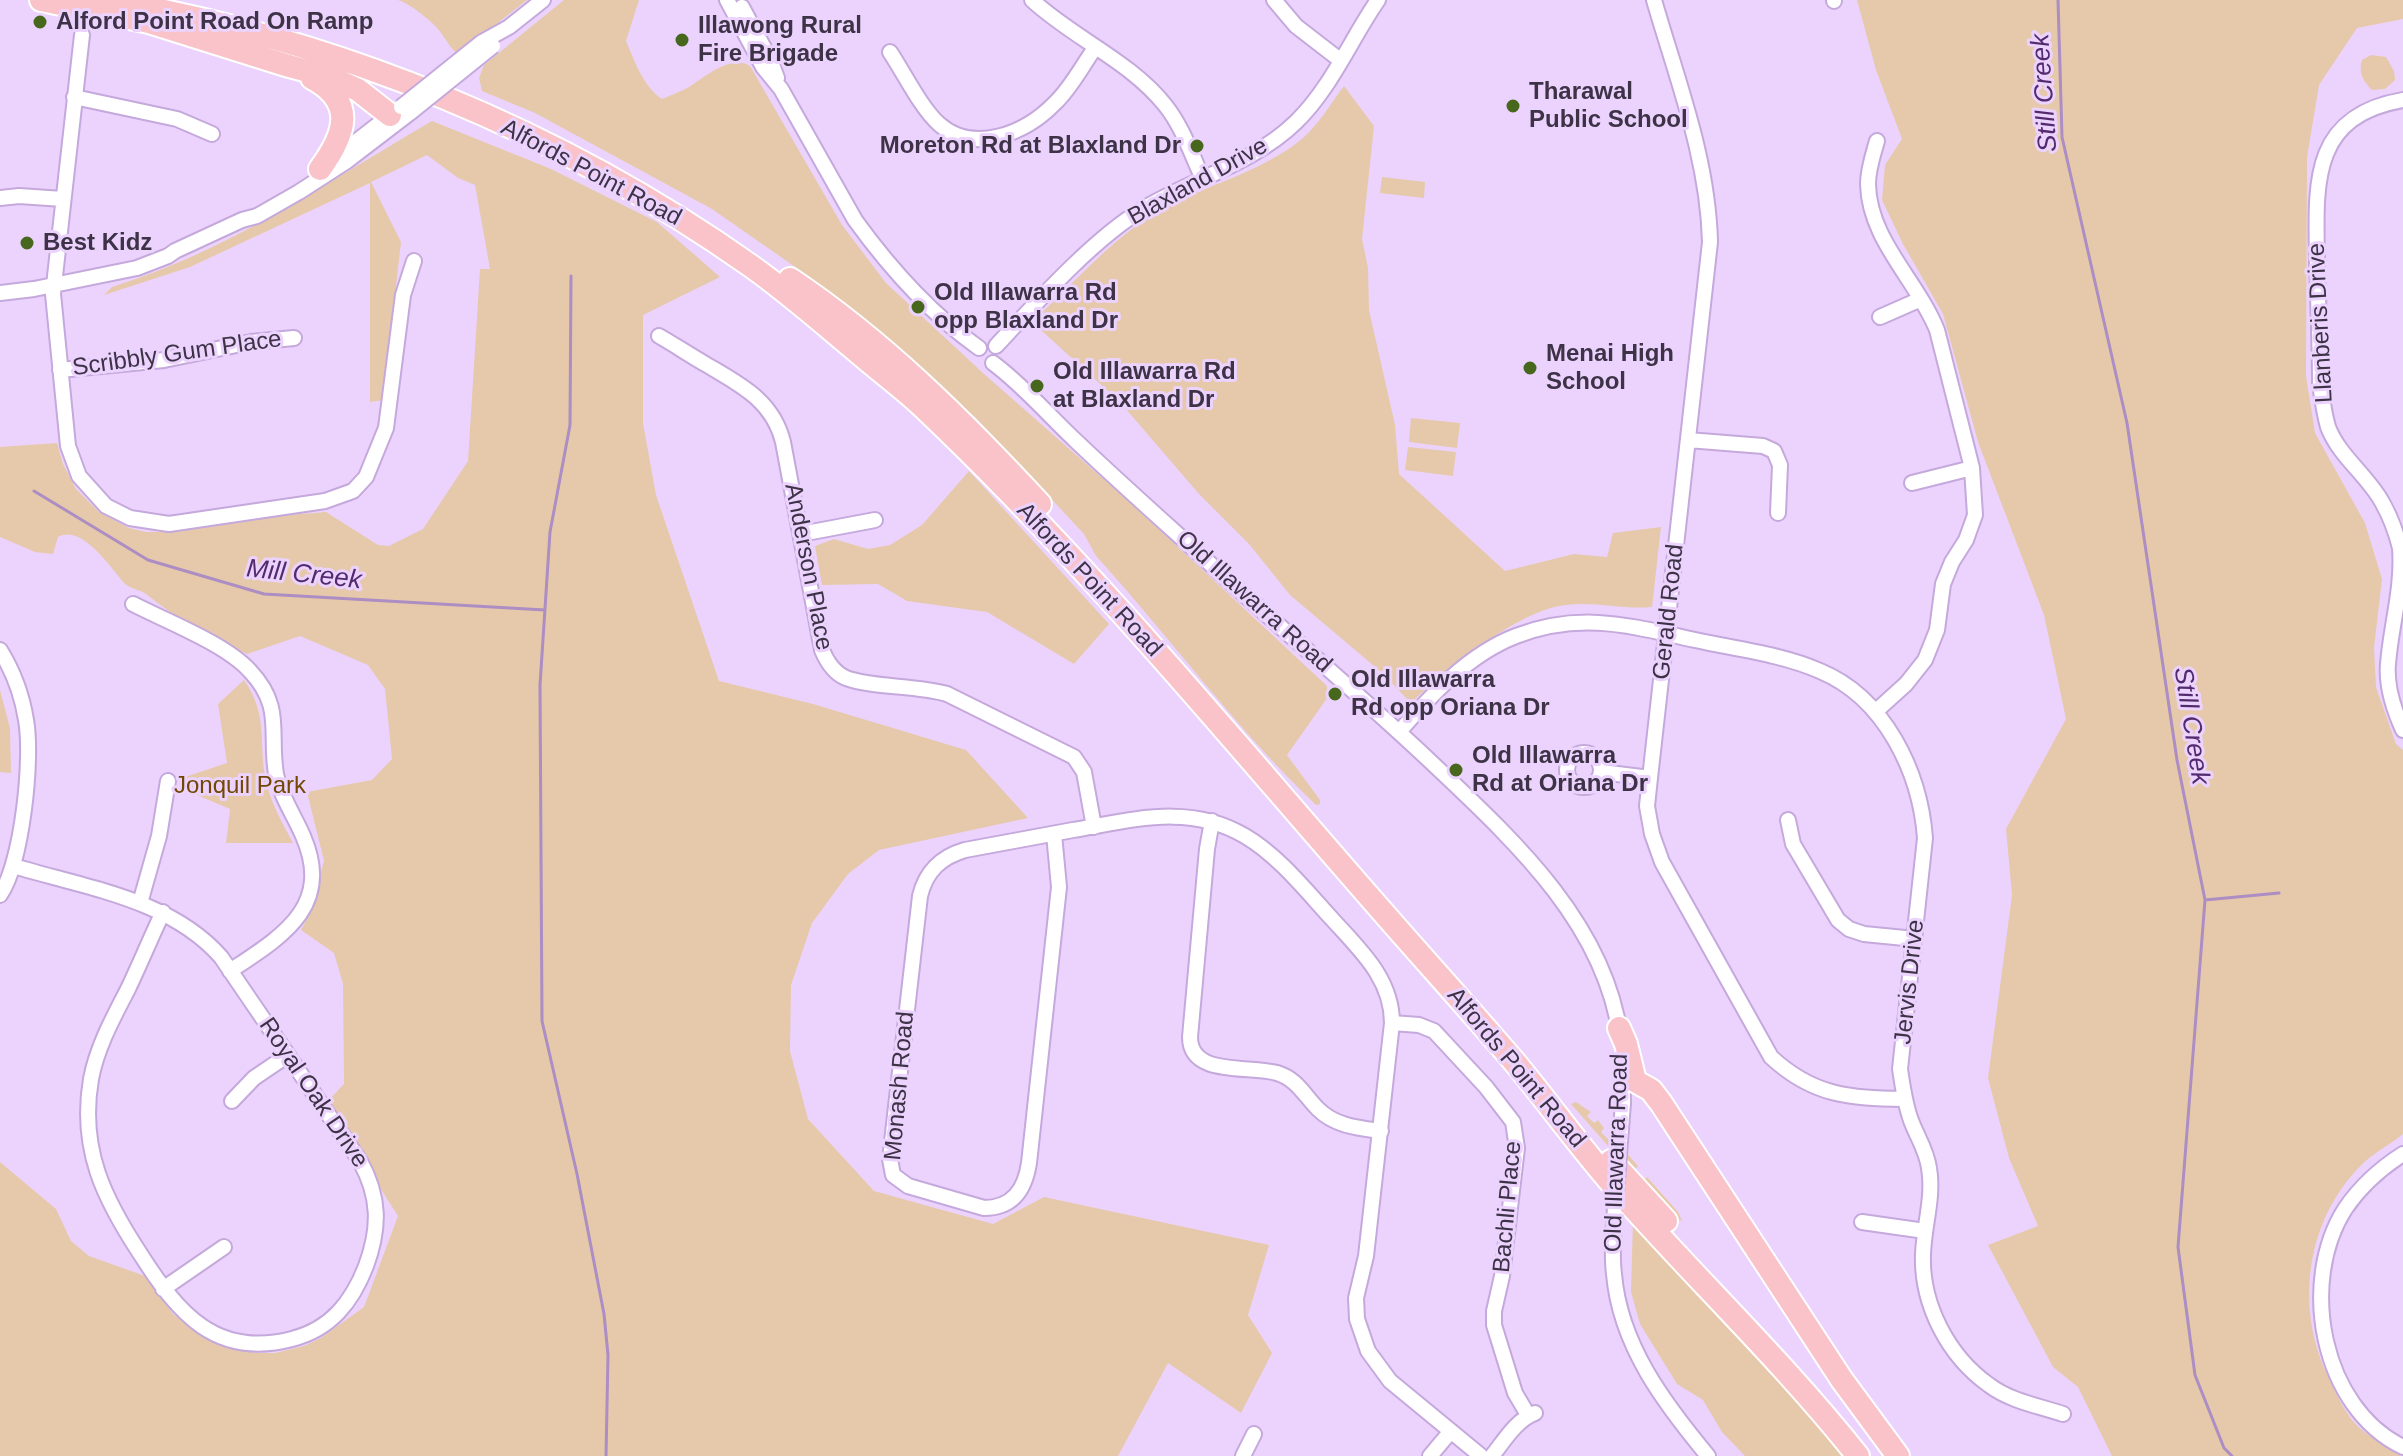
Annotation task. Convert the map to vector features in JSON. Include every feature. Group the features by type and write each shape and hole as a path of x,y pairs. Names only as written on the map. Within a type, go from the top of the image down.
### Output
{"highway":[{"path":"41,0 149,22 341,81 402,113"},
{"name":"Alfords Point Road","path":"106,0 216,23 318,52 401,80 505,125 592,168 671,214 747,264 804,307 920,405 1071,555 1516,1064 1620,1194 1824,1413 1858,1456"},
{"name":"Alfords Point Road","path":"175,0 355,51 480,101 546,132 649,188 716,229 815,295 885,353 979,438 1065,531 1528,1061 1599,1148 1873,1456"},
{"path":"289,66 323,84 335,95 341,109 343,122 340,137 320,169"},
{"path":"1619,1028 1635,1081 1651,1090 1661,1103 1842,1380 1898,1456"}],"street":[{"path":"0,293 53,285 130,267 136,262 175,251 271,208 322,178 543,0"},
{"path":"727,0 763,67 781,89"},
{"path":"738,0 770,59 781,89 855,220 883,258 925,301 979,348 979,360 984,364 993,363 999,355 996,346 987,343 979,348"},
{"path":"1032,0 1137,78 1167,107 1202,177"},
{"path":"1274,0 1296,26 1340,60"},
{"name":"Blaxland Drive","path":"996,346 1062,278 1120,225 1202,177 1275,141 1299,120 1321,92 1378,0"},
{"name":"Gerald Road","path":"1654,0 1697,143 1709,208 1707,274 1647,806 1652,834 1662,862 1771,1057 1792,1076 1816,1088 1847,1096 1904,1099"},
{"path":"82,35 53,285 65,431 72,461 87,488 106,506 144,522 169,524 335,499 353,491 366,477 386,428 403,295 414,261"},
{"path":"890,52 936,122 954,134 981,140 1006,135 1045,113 1095,48"},
{"path":"74,97 177,119 212,134"},
{"name":"Llanberis Drive","path":"2403,100 2374,106 2350,121 2337,135 2324,155 2316,195 2320,384 2328,428 2339,447 2382,501 2400,548 2402,592 2388,666 2388,682 2403,730"},
{"path":"242,220 402,113"},
{"path":"1875,712 1917,672 1933,642 1943,584 1975,515 1972,468 1937,330 1887,244 1871,208 1868,181 1877,141"},
{"path":"0,198 63,199"},
{"path":"1880,317 1921,299"},
{"name":"Anderson Place","path":"659,336 742,385 770,410 783,442 822,650 829,665 837,673 853,680 947,694 1062,749 1074,757 1084,772 1094,827"},
{"name":"Scribbly Gum Place","path":"60,370 164,360 251,342 294,338"},
{"name":"Old Illawarra Road","path":"993,363 1502,829 1558,897 1598,964 1619,1028 1623,1103 1613,1271 1619,1307 1629,1336 1658,1390 1708,1456"},
{"path":"1688,440 1763,446 1774,451 1780,465 1778,513"},
{"path":"1912,483 1972,468"},
{"path":"801,534 875,520"},
{"path":"133,604 240,661 262,686 273,714 276,773 282,794 307,847 311,868 309,892 300,915 288,931 230,971"},
{"name":"Jervis Drive","path":"1399,732 1464,667 1489,650 1517,636 1556,625 1592,621 1634,626 1809,666 1837,679 1875,712 1912,773 1925,838 1900,1069 1904,1099 1929,1166 1931,1185 1925,1231 1924,1278 1932,1311 1947,1341 1967,1366 1990,1386 2017,1400 2063,1414"},
{"path":"0,650 17,686 28,734 14,866 0,895"},
{"path":"1601,772 1650,778"},
{"path":"140,903 159,836 168,781"},
{"name":"Monash Road","path":"1054,834 1059,887 1029,1163 1023,1186 1009,1202 990,1208 978,1207 908,1186 893,1175 890,1159 920,896 925,879 942,860 957,852 1054,834 1166,815 1212,821 1245,836 1266,852 1340,927 1384,983 1391,1005 1392,1023 1366,1256 1356,1298 1357,1319 1368,1351 1382,1372 1481,1456"},
{"path":"1788,820 1793,844 1838,920 1849,929 1864,934 1915,939"},
{"path":"1212,821 1190,1044 1196,1057 1207,1064 1282,1075 1297,1085 1318,1110 1333,1121 1381,1131"},
{"name":"Royal Oak Drive","path":"14,866 140,903 163,912 199,934 230,971 360,1161 375,1195 378,1215 375,1239 354,1293 339,1313 319,1329 295,1339 259,1344 231,1339 207,1330 184,1314 163,1289 107,1199 93,1155 88,1110 91,1079 99,1049 163,912"},
{"name":"Bachli Place","path":"1392,1023 1419,1025 1434,1031 1486,1087 1513,1122 1517,1148 1494,1325 1515,1393 1532,1414 1492,1456"},
{"path":"232,1101 254,1078 288,1055"},
{"path":"2403,1154 2363,1187 2345,1210 2327,1256 2321,1288 2327,1344 2350,1400 2376,1432 2403,1447"},
{"path":"1862,1222 1925,1231"},
{"path":"163,1289 224,1247"},
{"path":"1430,1456 1451,1431"},
{"path":"1243,1456 1254,1434"}],"green space":[{"path":"398,0 527,0 458,54 428,19"},
{"path":"564,0 639,0 626,41 645,80 662,99 728,64 735,62 750,66 842,225 886,283 1133,505 1326,685 1330,694 1287,755 1320,804 1316,805 1287,776 1231,714 1096,556 1084,534 975,417 919,367 801,271 712,209 535,113 482,91 479,78 484,65"},
{"path":"1857,0 2403,0 2403,19 2357,28 2319,85 2307,157 2306,376 2315,433 2365,523 2382,579 2374,648 2376,687 2396,744 2403,750 2403,1134 2368,1159 2348,1180 2332,1205 2312,1259 2309,1287 2311,1316 2316,1345 2345,1410 2361,1429 2401,1456 2112,1456 2078,1387 2053,1367 1988,1245 2038,1226 2009,1158 1988,1078 2012,895 2006,829 2066,719 2044,615 1978,442 1943,314 1882,200 1885,165 1902,139 1876,70"},
{"path":"2371,55 2386,57 2394,71 2395,80 2385,89 2372,90 2362,76 2362,60"},
{"path":"1344,86 1374,126 1362,239 1368,268 1369,310 1395,425 1399,474 1505,571 1574,554 1607,557 1613,533 1661,527 1652,607 1577,604 1547,609 1484,644 1443,674 1411,703 1380,671 1290,595 1249,544 1199,494 1119,401 1032,322 1104,253 1150,216 1286,151 1320,120"},
{"path":"432,121 551,169 657,222 720,277 643,315 643,423 656,495 719,681 813,704 966,750 1028,818 879,850 848,874 812,923 791,985 790,1051 808,1119 874,1191 993,1224 1044,1197 1269,1245 1248,1315 1272,1353 1241,1413 1168,1363 1118,1456 0,1456 0,1162 56,1209 71,1241 89,1256 145,1276 173,1314 204,1338 227,1348 256,1353 275,1353 304,1346 321,1338 364,1307 398,1216 326,1103 344,1084 343,984 334,953 301,930 309,915 324,861 307,792 372,780 392,759 385,689 368,665 300,636 247,654 126,585 95,549 76,536 58,537 53,554 35,552 0,537 0,447 57,443 63,464 76,489 99,512 129,528 146,532 171,532 262,517 326,512 378,545 389,546 423,529 468,461 480,269 490,269 475,185 458,178 427,155 371,182 401,242 383,400 370,402 370,183 190,267 104,295 112,287 155,272 237,235"},
{"path":"1382,177 1425,182 1424,198 1380,193"},
{"path":"1411,418 1460,423 1457,448 1409,442"},
{"path":"1408,447 1456,452 1453,476 1405,470"},
{"path":"969,471 1109,624 1074,664 987,612 907,601 878,584 822,585 815,546 834,539 868,549 890,545 922,525"},
{"name":"Jonquil Park","path":"244,680 252,693 260,719 269,792 293,843 226,843 230,809 185,790 185,777 227,763 218,704"},
{"path":"0,690 10,728 11,773 0,772"},
{"path":"1576,1102 1591,1112 1587,1116 1594,1123 1598,1120 1604,1128 1601,1132 1610,1141 1614,1138 1638,1166 1634,1170 1644,1180 1647,1177 1678,1212 1682,1221 1670,1216 1571,1104"},
{"path":"1633,1219 1814,1414 1849,1456 1745,1456 1722,1432 1703,1400 1677,1384 1640,1324 1631,1292"}],"waterway":[{"name":"Still Creek","path":"2058,0 2062,137 2127,423 2177,760 2205,900 2178,1247 2195,1375 2224,1448 2232,1456"},
{"path":"571,276 570,425 550,532 540,685 542,1021 577,1174 604,1314 608,1355 606,1456"},
{"name":"Mill Creek","path":"34,491 148,560 264,594 545,610"},
{"path":"2205,900 2279,893"}],"place":[{"name":"Alford Point Road On Ramp","path":"40,22"},
{"name":"Illawong Rural Fire Brigade","path":"682,40"},
{"name":"Tharawal Public School","path":"1513,106"},
{"name":"Moreton Rd at Blaxland Dr","path":"1197,146"},
{"name":"Best Kidz","path":"27,243"},
{"name":"Old Illawarra Rd opp Blaxland Dr","path":"918,307"},
{"name":"Menai High School","path":"1530,368"},
{"name":"Old Illawarra Rd at Blaxland Dr","path":"1037,386"},
{"name":"Old Illawarra Rd opp Oriana Dr","path":"1335,694"},
{"name":"Old Illawarra Rd at Oriana Dr","path":"1456,770"}]}
